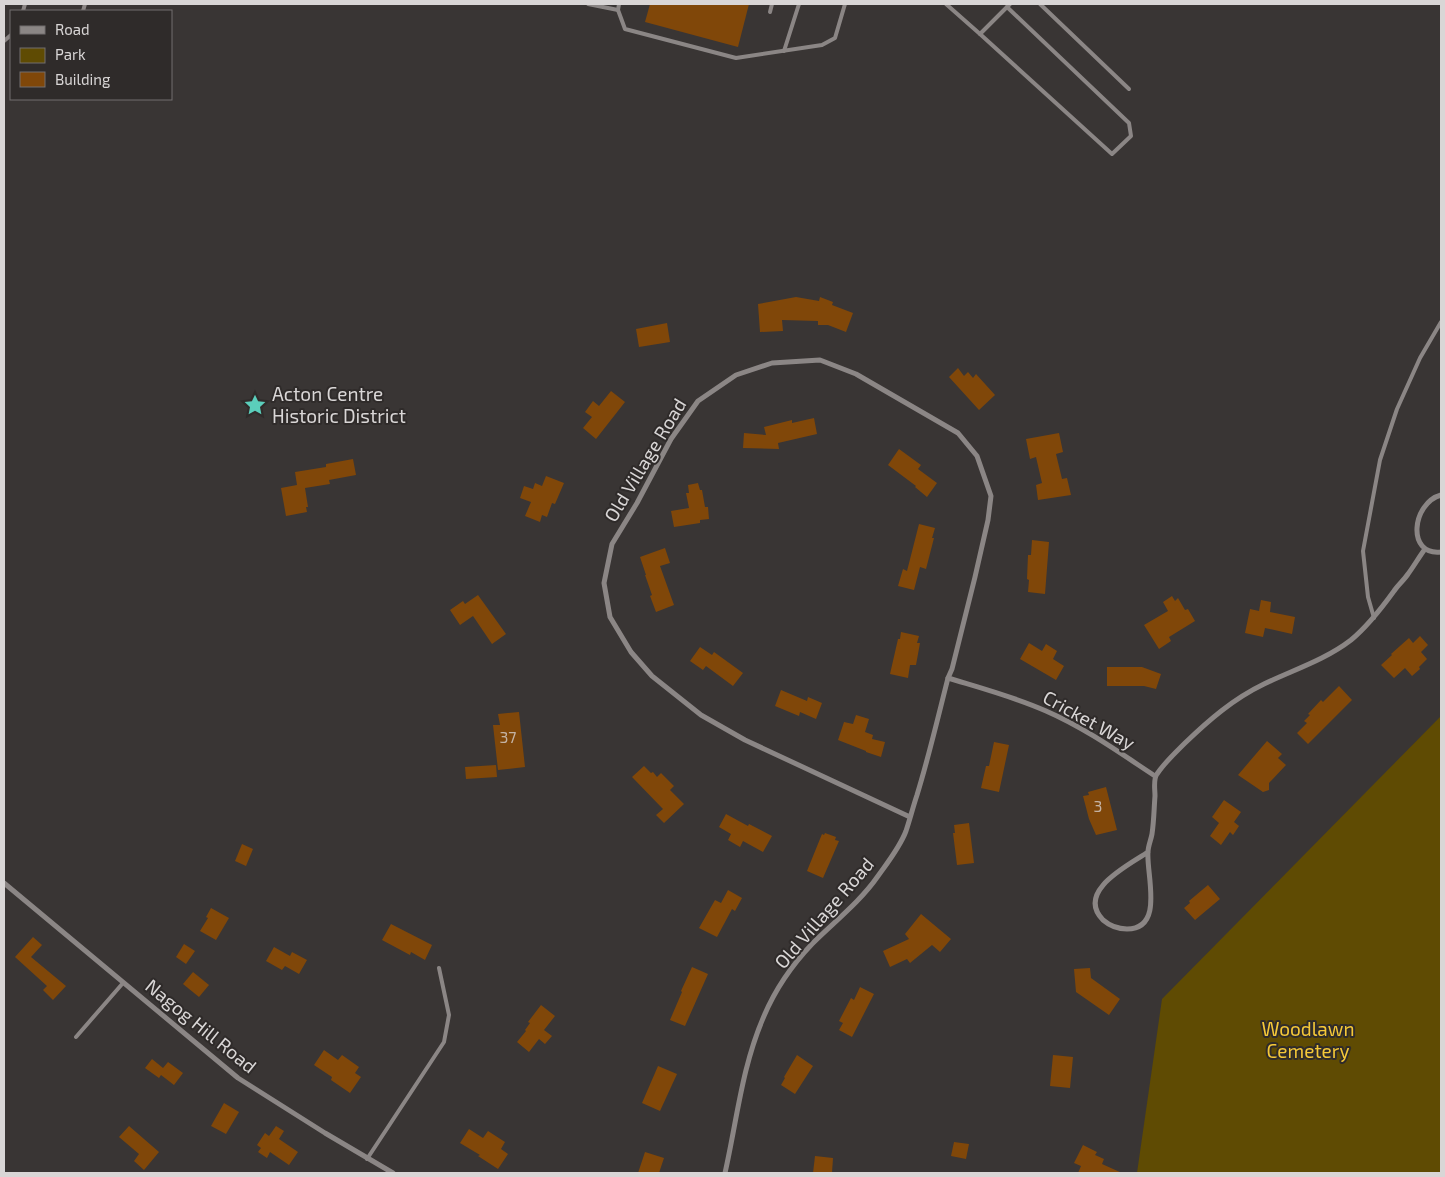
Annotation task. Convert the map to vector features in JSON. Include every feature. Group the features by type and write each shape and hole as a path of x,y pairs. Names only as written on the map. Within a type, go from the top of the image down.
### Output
{"street":[{"name":"Old Village Road","path":"725,1173 742,1086 764,1015 794,965 812,944 878,878 905,832 910,817 929,755 948,678 952,669 988,520 991,496 977,456 958,433 856,374 820,360 772,363 736,375 698,401 671,439 637,503 612,544 604,583 610,617 631,652 652,676 701,715 745,740 910,817"},
{"path":"1441,495 1432,499 1422,510 1416,533 1425,549 1434,553 1441,552"},
{"path":"1148,852 1111,877 1103,884 1097,894 1096,903 1099,914 1106,923 1116,928 1131,929 1139,926 1146,920 1150,912 1148,852 1154,816 1155,776 1169,759 1222,710 1253,690 1334,652 1351,640 1374,618 1408,575 1425,549"},
{"name":"Cricket Way","path":"948,678 1046,711 1076,726 1155,776"},
{"name":"Nagog Hill Road","path":"4,883 238,1078 367,1159 393,1173"}],"lane":[{"path":"588,4 618,10"},
{"path":"619,4 618,10 625,29 736,58 822,45 835,38 845,4"},
{"path":"770,12 772,4"},
{"path":"784,51 800,4"},
{"path":"946,4 1112,154 1131,136 1129,122 1008,5 980,34"},
{"path":"1040,4 1129,89"},
{"path":"1374,618 1368,597 1363,551 1380,460 1397,408 1420,358 1441,322"},
{"path":"367,1159 444,1042 449,1015 439,968"},
{"path":"76,1037 123,983"}],"green space":[{"name":"Woodlawn Cemetery","path":"1441,716 1441,1173 1137,1173 1162,999"}],"building":[{"path":"650,4 749,4 738,47 645,22"},
{"path":"796,297 819,301 820,297 833,302 832,305 853,313 846,332 828,325 818,325 818,321 782,320 783,331 760,332 758,304"},
{"path":"667,323 670,342 639,347 636,329"},
{"path":"958,368 964,376 968,372 973,378 976,374 995,395 979,410 949,377"},
{"path":"611,391 625,402 596,439 583,428 592,417 585,412 593,401 599,406"},
{"path":"814,418 817,434 778,443 779,449 743,448 744,433 766,435 764,427 792,420 792,423"},
{"path":"1059,433 1063,452 1056,454 1062,479 1067,478 1071,495 1038,500 1036,485 1042,483 1036,457 1030,459 1026,439"},
{"path":"899,449 921,465 918,469 937,483 927,497 916,486 888,465"},
{"path":"353,459 356,475 329,480 330,484 305,488 307,512 286,516 281,488 297,485 295,472 326,467 326,464"},
{"path":"546,476 564,483 555,504 552,503 547,517 542,515 540,522 525,516 531,502 520,498 524,486 533,489 535,483 542,486"},
{"path":"698,483 700,490 702,490 705,507 708,507 709,519 700,520 700,523 674,527 671,511 689,508 686,493 689,493 688,485"},
{"path":"919,524 935,528 926,569 920,567 914,590 898,586 903,569 907,571"},
{"path":"1032,540 1049,542 1045,594 1028,592 1028,555 1031,555"},
{"path":"665,548 670,563 660,566 674,605 656,612 640,557"},
{"path":"478,595 506,634 492,644 473,616 460,625 450,610 463,601 465,604"},
{"path":"1172,596 1175,601 1178,598 1185,610 1188,609 1195,621 1169,637 1171,641 1159,649 1144,625 1168,611 1163,602"},
{"path":"1261,600 1271,602 1270,612 1295,617 1292,634 1265,628 1263,637 1245,633 1250,609 1259,611"},
{"path":"901,632 919,636 917,643 920,643 916,665 910,665 908,678 890,674"},
{"path":"1420,636 1428,645 1421,652 1427,659 1412,676 1405,668 1394,678 1381,665 1409,638 1413,643"},
{"path":"1029,643 1042,651 1046,644 1057,651 1053,659 1064,666 1056,680 1020,659"},
{"path":"700,647 712,655 714,652 743,673 733,686 706,666 703,670 690,661"},
{"path":"1107,667 1142,667 1161,674 1156,689 1144,686 1107,686"},
{"path":"1339,686 1352,700 1308,744 1297,733 1307,723 1304,721 1310,715 1308,714 1321,700 1323,702"},
{"path":"781,690 807,701 808,697 822,703 816,719 800,712 799,716 775,706"},
{"path":"519,712 525,767 498,770 493,725 500,725 498,714"},
{"path":"856,715 869,719 865,732 873,735 872,739 885,742 881,757 838,740 844,722 853,724"},
{"path":"1267,741 1282,754 1278,758 1286,765 1269,783 1269,790 1263,792 1238,775"},
{"path":"994,742 1009,745 999,792 981,788 986,766 989,766"},
{"path":"496,765 497,777 466,779 465,767"},
{"path":"644,766 657,777 661,773 674,786 670,790 684,804 664,823 656,815 663,809 632,777"},
{"path":"1106,787 1117,830 1096,835 1089,819 1083,796 1089,795 1088,792"},
{"path":"1224,800 1241,812 1234,822 1239,826 1233,835 1230,832 1221,845 1210,836 1219,823 1212,817"},
{"path":"726,814 772,836 763,852 743,841 740,847 728,840 731,834 719,827"},
{"path":"969,823 974,863 957,865 953,833 955,833 954,825"},
{"path":"825,833 836,837 835,840 839,841 823,878 807,871 822,834 824,835"},
{"path":"242,844 253,849 246,866 235,861"},
{"path":"1208,885 1220,899 1195,920 1184,908 1190,903 1189,901"},
{"path":"728,890 742,898 735,911 732,909 717,937 699,928 715,900 721,903"},
{"path":"211,908 229,918 216,940 200,931 208,918 206,917"},
{"path":"921,914 951,939 940,952 932,945 910,963 907,959 890,967 883,951 909,939 905,934"},
{"path":"391,924 432,945 425,960 411,952 410,955 382,940"},
{"path":"33,937 42,945 31,957 66,986 53,1000 43,990 47,986 15,957"},
{"path":"184,944 195,951 186,964 176,957"},
{"path":"274,947 290,956 292,952 307,960 299,974 285,966 282,970 266,961"},
{"path":"692,967 708,974 685,1026 670,1020"},
{"path":"1090,968 1091,978 1120,999 1109,1015 1076,992 1074,969"},
{"path":"193,972 209,985 199,997 183,984"},
{"path":"860,987 874,994 852,1037 839,1030 843,1023 839,1021 851,998 854,1000"},
{"path":"541,1005 555,1016 544,1030 552,1036 545,1044 539,1039 529,1052 517,1042 526,1031 530,1023 528,1022"},
{"path":"324,1050 338,1060 342,1055 359,1067 355,1073 361,1077 350,1093 331,1080 332,1077 314,1065"},
{"path":"797,1055 813,1066 795,1094 781,1085"},
{"path":"1053,1055 1073,1057 1070,1088 1050,1086"},
{"path":"152,1059 163,1068 168,1062 183,1073 174,1085 161,1075 159,1078 145,1068"},
{"path":"658,1066 677,1074 660,1111 642,1103"},
{"path":"224,1103 239,1112 226,1134 211,1126"},
{"path":"129,1126 159,1152 144,1170 134,1161 139,1154 119,1137"},
{"path":"276,1126 284,1131 279,1139 298,1152 289,1165 270,1152 267,1158 258,1152 261,1148 257,1145 265,1133 269,1136"},
{"path":"469,1129 483,1138 488,1131 505,1142 501,1149 508,1154 498,1169 460,1143"},
{"path":"954,1142 969,1144 966,1159 951,1156"},
{"path":"1083,1145 1097,1152 1095,1155 1104,1159 1102,1164 1122,1173 1078,1173 1081,1166 1074,1163"},
{"path":"645,1152 664,1158 659,1173 638,1173"},
{"path":"815,1156 833,1158 832,1173 813,1173"}],"place":[{"name":"Acton Centre Historic District","path":"255,405"}]}
